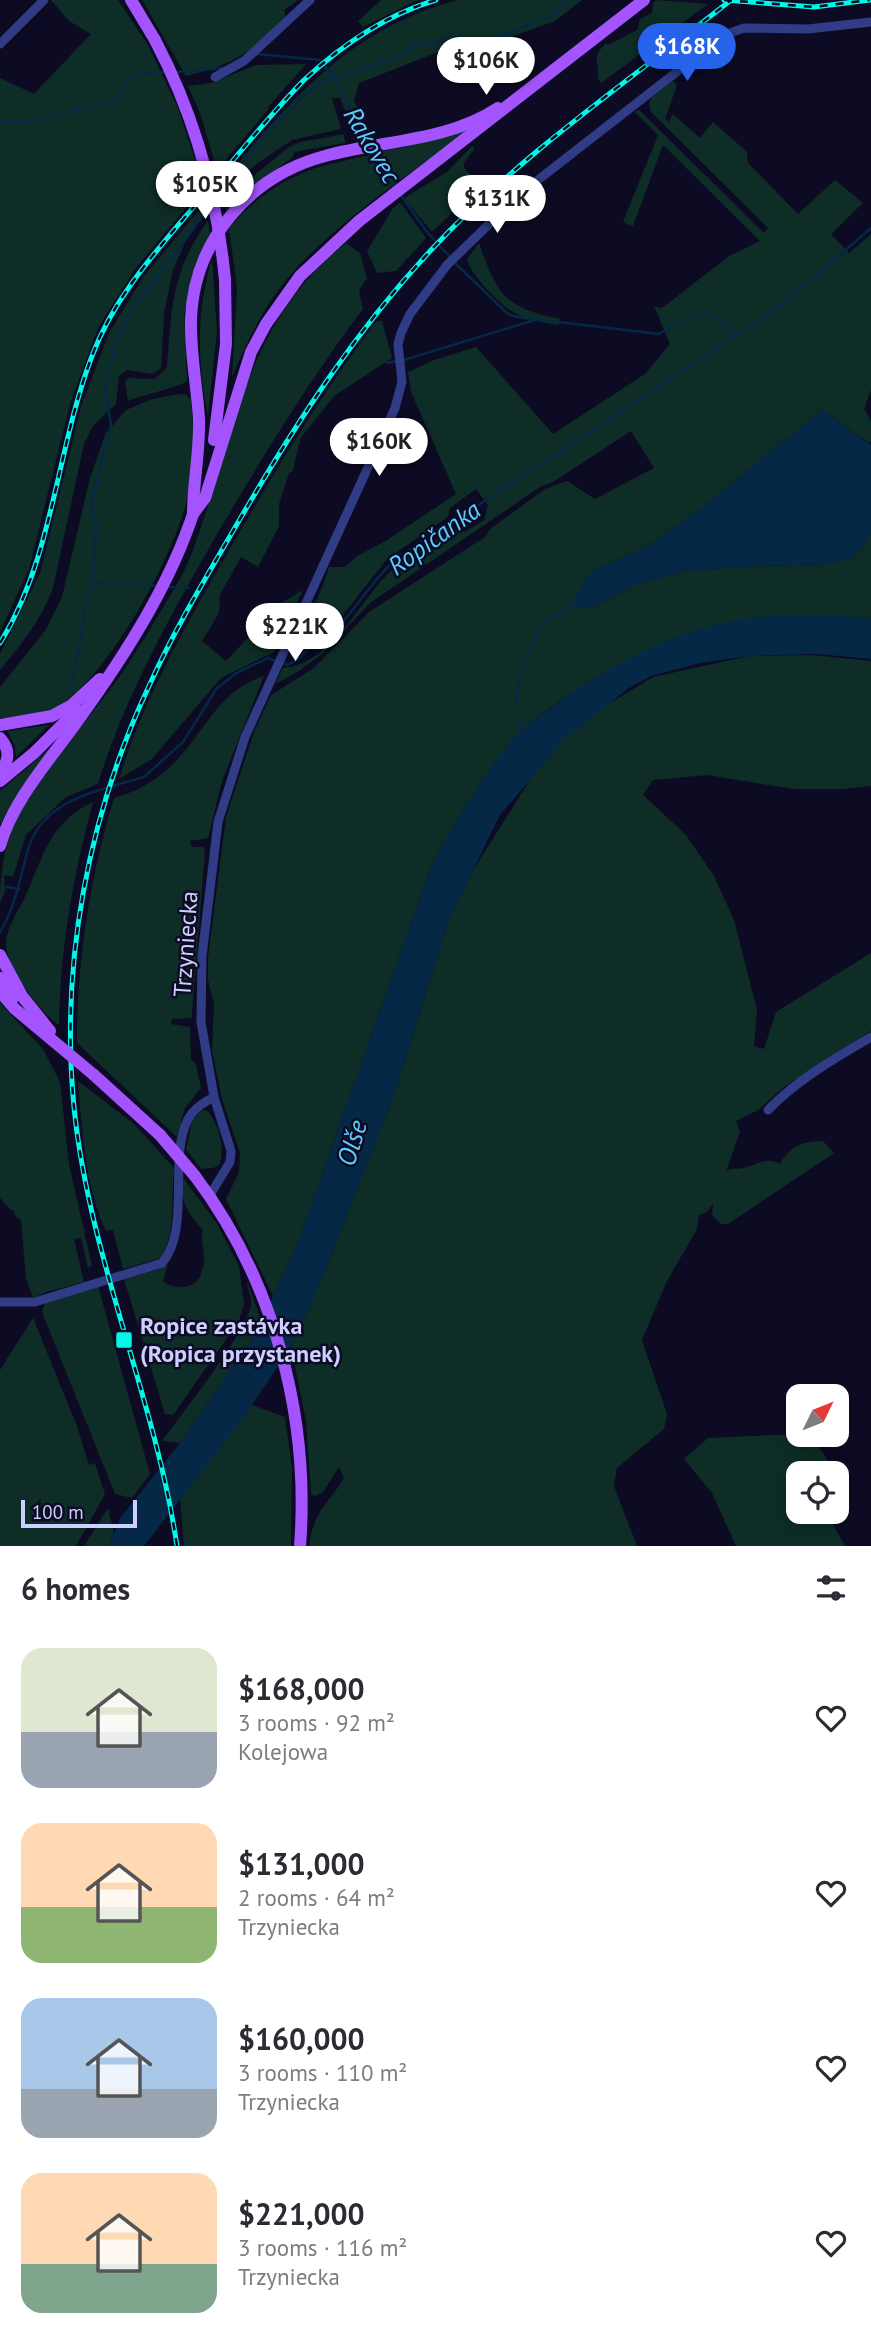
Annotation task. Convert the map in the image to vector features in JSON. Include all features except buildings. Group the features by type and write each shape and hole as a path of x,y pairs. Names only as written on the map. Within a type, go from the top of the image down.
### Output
{"main road":[{"path":"1,841 29,789 90,704 164,582 193,514 219,422 226,344 225,281 215,205 200,144 178,85 131,0"},
{"path":"193,514 205,498 246,365 266,324 300,276 388,199 644,0"},
{"path":"193,514 200,450 191,312 194,291 207,251 234,211 262,184 302,163 432,136 494,111 548,75"},
{"path":"0,725 40,719 64,710 115,664"},
{"path":"0,781 58,730 86,701 115,664"},
{"path":"0,738 8,753 0,773"},
{"path":"0,955 22,996 71,1055"},
{"path":"0,978 30,1016 71,1055"},
{"path":"0,992 15,1009 160,1135 195,1176 228,1223 257,1284 288,1377 298,1432 302,1477 300,1546"}],"street":[{"path":"0,44 44,0"},
{"path":"215,78 244,61 310,0"},
{"name":"Trzyniecka","path":"209,1195 230,1162 231,1151 214,1097 201,1022 202,956 214,844 232,774 270,681 395,408 402,382 401,333 410,314 447,265 520,194 733,30 808,29 871,23"},
{"path":"768,1110 780,1097 822,1067 871,1037"},
{"path":"0,1303 35,1302 162,1264 171,1250 180,1210 178,1185 184,1129 195,1110 214,1097"}],"green space":[{"path":"51,0 118,0 148,45 178,108 200,174 198,193 135,269 98,328 70,404 29,569 0,632 0,78 34,94 91,34 69,21"},
{"path":"142,0 298,0 284,10 286,18 241,56 218,67 186,76"},
{"path":"381,0 418,0 363,27 358,21"},
{"path":"457,0 582,0 555,21 489,45 451,47 359,83 354,101 369,129 352,127 340,98 332,98 341,129 292,140 258,163 223,194 221,184 246,153 297,97 324,72 384,29"},
{"path":"656,0 708,4 601,83 598,79 597,60 601,48 606,43 608,45 637,30 640,19 652,13"},
{"path":"306,64 217,170 200,113 188,86 211,83 256,65"},
{"path":"673,81 677,85 665,119 669,122 673,114 700,138 713,122 747,152 748,163 798,214 835,180 863,203 831,234 849,253 871,234 871,390 864,409 871,421 871,441 869,443 822,410 699,510 648,546 589,573 593,607 636,584 683,572 732,567 825,564 852,558 871,535 871,619 789,616 751,619 680,636 610,669 547,710 514,738 476,789 431,867 296,1249 273,1296 226,1199 239,1172 240,1153 222,1099 212,1051 214,1004 208,980 208,958 226,817 254,732 271,695 314,668 369,612 485,537 490,529 545,489 567,481 595,499 654,468 631,431 553,482 540,487 370,603 323,653 299,671 275,684 283,668 301,664 331,643 399,564 456,529 465,532 484,520 488,505 476,489 450,508 448,517 387,559 339,620 294,646 329,567 345,567 357,556 384,542 456,494 411,392 408,372 434,360 476,347 553,434 645,374 670,344 654,306 661,308 666,305 729,256 760,241 663,145 633,226 623,222 658,135 635,112 639,110 764,233 768,228 651,112 649,103 652,97"},
{"path":"466,131 338,229 292,273 262,315 232,377 237,288 229,228 238,218 268,192 315,168"},
{"path":"344,134 345,143 294,152 292,158 255,184 226,211 224,200 289,147 300,142"},
{"path":"472,146 475,148 464,163 464,168 481,185 432,232 404,198 447,172"},
{"path":"400,202 426,238 396,271 377,273 367,251 393,208"},
{"path":"205,203 207,212 185,242 172,273 164,314 161,368 153,374 127,370 119,376 116,404 93,426 84,444 53,588 43,611 0,670 0,654 40,573 81,407 109,333 144,276"},
{"path":"208,220 210,234 195,265 184,315 187,381 128,401 125,382 128,378 155,379 167,367 172,307 180,274"},
{"path":"346,243 360,253 367,278 359,290 363,309 288,417 185,591 122,717 98,784 66,797 26,835 13,877 4,875 5,891 0,904 4,856 21,811 123,671 193,551 234,420 259,355 275,324 318,268"},
{"path":"479,243 498,287 506,296 527,310 560,319 559,325 520,315 494,297 473,272 467,259"},
{"path":"212,258 217,332 208,416 200,337 203,298"},
{"path":"377,321 382,321 392,358 334,396 300,439 293,471 289,473 279,504 279,526 258,567 241,557 220,595 219,613 202,641 226,661 281,603 303,590 274,652 221,678 152,759 119,779 142,716 202,597 303,428"},
{"path":"184,394 191,399 192,471 181,520 154,582 116,645 74,695 47,713 0,718 0,687 45,631 62,597 90,478 106,433 126,410 149,400"},
{"path":"813,655 871,661 871,786 793,789 707,775 653,780 643,795 686,835 714,876 734,920 757,1010 754,1046 764,1049 776,1012 871,953 871,1031 784,1087 758,1110 736,1121 740,1132 726,1171 766,1161 780,1164 793,1149 809,1142 823,1141 834,1153 728,1224 721,1224 712,1215 713,1203 707,1212 699,1215 697,1229 667,1281 642,1340 667,1414 664,1429 617,1468 614,1486 637,1546 309,1546 318,1515 344,1478 339,1467 323,1492 315,1496 311,1494 306,1421 291,1347 324,1273 394,1095 449,919 470,875 559,734 653,677 749,656"},
{"path":"264,676 222,781 208,838 190,841 192,847 203,847 205,851 192,1018 172,1019 171,1024 190,1027 191,1060 196,1064 201,1088 185,1108 177,1137 77,1043 79,980 86,919 114,798 139,788 162,774 186,750 224,701 235,691"},
{"path":"49,725 16,757 15,746 7,731"},
{"path":"55,744 18,794 0,824 0,791"},
{"path":"93,802 69,912 59,1025 43,1011 18,977 8,954 7,938 10,925 50,841 67,819"},
{"path":"0,1003 43,1049 60,1082 69,1164 92,1266 88,1268 81,1238 74,1239 84,1282 33,1298 26,1278 21,1220 0,1198"},
{"path":"78,1081 134,1124 174,1168 171,1227 161,1258 123,1269 113,1230 106,1231 93,1195"},
{"path":"206,1110 217,1128 222,1151 219,1165 201,1169 186,1149 192,1121 201,1111"},
{"path":"182,1176 217,1224 239,1266 244,1304 239,1321 173,1415 165,1414 124,1279 159,1269 168,1262 163,1282 171,1286 192,1285 201,1274 204,1257 203,1230 185,1205"},
{"path":"247,1281 261,1320 251,1341 180,1443 162,1441 240,1330 251,1302"},
{"path":"98,1286 150,1474 132,1498 115,1494 42,1312 45,1303"},
{"path":"33,1318 77,1426 89,1465 95,1463 105,1494 76,1546 0,1546 0,1370"},
{"path":"252,1405 285,1417 292,1468 291,1546 184,1546 180,1497"},
{"path":"786,1436 786,1447 818,1447 828,1461 786,1461 786,1524 833,1524 845,1546 736,1546 712,1493 684,1459 708,1438"},
{"path":"108,1508 114,1532 109,1546 84,1546"}],"water":[{"path":"822,410 871,445 871,535 852,558 825,564 732,567 683,572 636,584 593,607 570,607 589,573 648,546 699,510"},
{"name":"Olše","path":"829,615 871,619 871,659 817,654 749,656 700,663 651,676 629,688 564,740 500,815 449,919 394,1095 324,1273 291,1347 242,1420 144,1546 109,1546 121,1517 180,1443 251,1341 296,1249 431,867 466,804 508,745 535,720 587,683 659,644 711,626 738,620"}],"waterway":[{"path":"335,79 401,55 416,44 436,43 451,37 491,40 555,14 568,0"},
{"name":"Rakovec","path":"257,54 320,60 335,79 366,142"},
{"name":"Rakovec","path":"177,72 222,68"},
{"name":"Rakovec","path":"0,122 25,122 113,101 122,94 127,80 141,74 167,72"},
{"path":"216,198 286,112 319,85 334,77"},
{"name":"Rakovec","path":"371,150 396,189"},
{"name":"Rakovec","path":"400,194 427,232 450,257"},
{"path":"70,690 85,607 93,582 96,523 91,505 111,425 105,388 116,343 132,310 210,206"},
{"name":"Ropičanka","path":"0,932 14,900 30,844 38,828 49,816 63,806 95,791 144,777 183,742 217,688 238,672 268,658 287,665 297,660 318,639 338,627 396,559 776,310 871,228"},
{"name":"Rakovec","path":"454,262 508,314 517,317 659,334 689,317 708,315 718,318 736,336"},
{"path":"404,360 538,319"},
{"path":"387,363 397,361"},
{"path":"94,582 157,586"},
{"path":"168,587 189,588"},
{"path":"517,707 518,685 540,624 573,605"},
{"path":"518,720 522,735"},
{"path":"6,887 19,889"}],"railway":[{"path":"0,643 18,610 32,575 70,428 92,356 126,291 171,233 304,80 365,32 399,14 436,0"},
{"path":"724,0 814,7 870,0"},
{"path":"177,1546 154,1436 93,1218 74,1107 71,999 75,945 95,839 128,736 170,643 240,519 305,413 378,311 433,248 502,181 539,149 731,0"}],"place":[{"name":"Ropice zastávka (Ropica przystanek)","path":"124,1340"}]}
